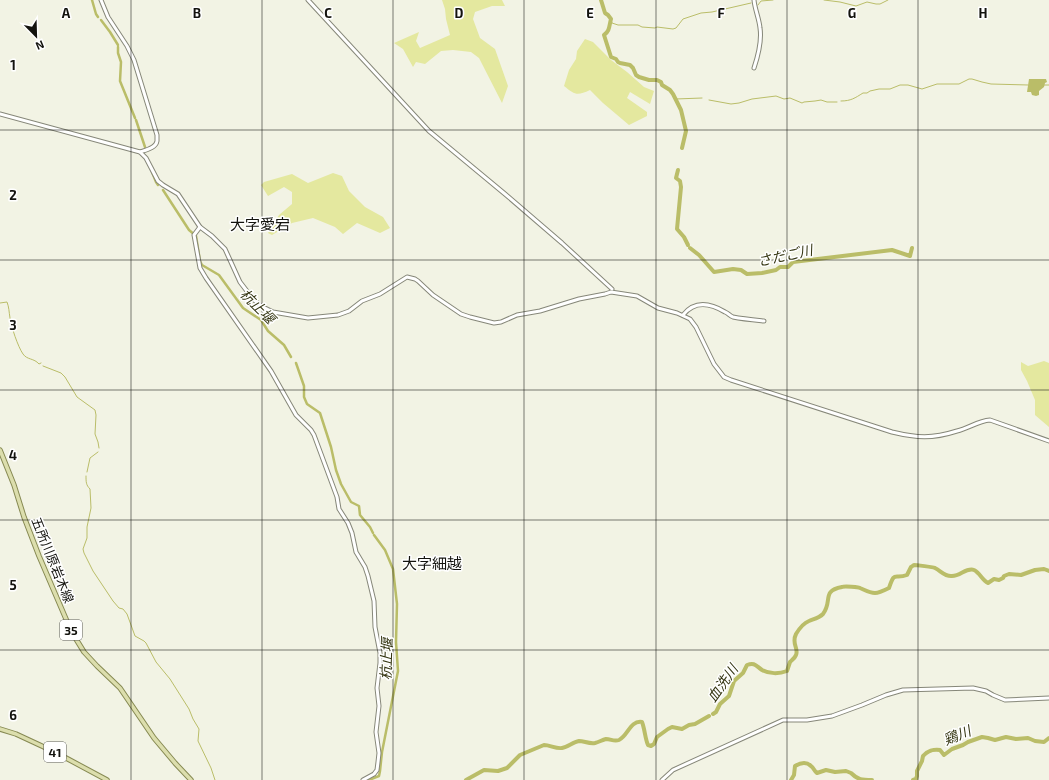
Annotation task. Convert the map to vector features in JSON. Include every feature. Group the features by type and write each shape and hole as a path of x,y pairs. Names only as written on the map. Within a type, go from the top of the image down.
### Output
{"main road":[{"name":"五所川原岩木線","path":"0,450 14,485 24,517 69,626 76,639 84,652 120,688 154,738 191,780"},
{"name":"41","path":"0,729 16,734 44,747 107,780"}],"street":[{"path":"101,0 108,16 131,52 157,135 156,144 150,149 140,152"},
{"path":"308,0 429,131 562,243 612,289"},
{"path":"754,0 761,35 754,68"},
{"path":"0,114 140,152 146,158 158,181 178,194 200,227 225,249 240,282 253,299 261,306 273,312 308,318 338,315 349,310 362,301 380,294 407,278 415,279 433,295 461,314 494,323 501,322 517,315 540,311 579,299 612,292 636,296 658,308 683,315 690,319 696,327 714,364 724,377 731,380 892,432 906,435 934,437 958,431 983,421 990,420 1049,441"},
{"path":"200,227 195,234 200,268 268,366 296,415 314,435 337,497 339,509 348,523 356,552 365,567 368,576 374,601 375,627 380,653 377,688 379,706 376,732 379,753 377,770 374,774 362,780"},
{"path":"683,315 691,307 699,304 714,307 726,312 731,317 764,321"},
{"path":"662,780 673,770 783,720 807,720 832,716 879,697 903,690 973,688 986,691 1005,700 1049,698"}],"shaded area":[{"path":"442,0 502,0 505,6 492,6 475,12 473,19 480,38 495,49 508,86 502,103 479,58 471,52 453,50 441,51 425,64 416,62 413,67 403,49 394,43 419,32 416,41 420,48 450,35"},
{"path":"585,39 593,42 611,60 644,87 654,91 650,104 630,92 627,98 647,112 647,116 629,125 590,90 576,94 564,86 569,70 576,59 577,51"},
{"path":"1029,79 1046,79 1047,82 1039,91 1039,95 1032,95 1031,92 1027,92"},
{"path":"333,173 342,176 349,191 365,207 383,217 390,228 380,233 357,223 343,234 335,227 313,218 292,223 272,235 268,233 279,215 292,204 292,192 284,187 268,196 261,185 264,182 292,174 308,183"},
{"path":"1044,361 1049,363 1049,427 1035,415 1035,400 1021,370 1021,362 1028,366"}],"waterway":[{"name":"杭止堰","path":"92,0 98,17"},
{"name":"さだご川","path":"601,0 605,13 611,19 608,30 604,35 611,57 620,63 630,65 639,77 649,80 657,80 670,90 681,110 686,131 682,148"},
{"path":"758,5 761,1 773,0"},
{"path":"824,0 856,6 867,2 880,4 888,0"},
{"path":"611,19 612,23 618,25 638,25 642,27 673,29 676,28 683,19 701,13 751,3"},
{"name":"杭止堰","path":"101,20 118,45"},
{"name":"杭止堰","path":"118,47 121,62 120,81 135,118"},
{"path":"841,101 850,100 870,91 890,89 900,85 908,85 922,89 937,84 959,84 969,79 991,84 1028,85"},
{"path":"1044,85 1049,85"},
{"path":"709,100 731,104 752,99 776,96 784,99 790,98 802,103 821,100 827,102 837,102"},
{"path":"676,99 702,98"},
{"name":"杭止堰","path":"136,120 145,147"},
{"name":"さだご川","path":"678,170 676,178 680,181 681,187 677,229 684,237 688,245"},
{"name":"杭止堰","path":"152,172 158,185"},
{"name":"杭止堰","path":"163,190 189,230 196,236 202,265 219,275 243,308 261,320 268,331 284,345 291,357"},
{"name":"さだご川","path":"690,248 699,255 714,272 733,269 741,270 747,274 762,273 776,270 780,267 788,267 793,262 892,250 910,256 912,248"},
{"path":"0,303 7,302 13,331 23,354 39,364 41,363"},
{"name":"杭止堰","path":"296,363 304,386 304,397 307,404 320,413 341,484 351,502 359,506 360,515 373,533"},
{"path":"43,366 61,373 77,397 95,410 95,434 99,448"},
{"path":"87,472 90,458 98,452"},
{"path":"86,476 86,483 90,489 91,508 87,527 87,538 83,549 84,553 93,571 113,601 127,614 135,636 146,643 156,662 170,679 189,709 199,729 198,741 215,780"},
{"name":"杭止堰","path":"369,780 379,776 382,752 398,671 396,642 397,604 393,569 385,550 374,535"},
{"name":"血洗川","path":"713,714 716,712 720,704 729,696 734,681 743,673 747,665 754,664 762,670 771,673 787,671 790,662 795,657 797,652 794,641 796,634 805,623 823,614 826,609 829,594 836,589 843,587 854,587 875,593 889,588 894,577 907,575 911,567 914,565 934,568 949,576 954,576 971,569 978,573 988,583 994,579 999,580 1009,574 1021,575 1035,570 1044,569 1049,571"},
{"name":"血洗川","path":"466,780 484,770 498,771 507,768 520,755 544,745 560,748 579,741 596,743 606,739 616,741 619,740 635,723 638,722 642,722 646,740 648,745 651,746 654,744 657,737 668,729 672,727 682,729 709,716"},
{"name":"鶏川","path":"913,780 916,779 917,771 923,756 931,751 940,750 944,755 952,749 982,737 995,740 1006,737 1016,739 1028,738 1035,741 1044,742 1049,738"},
{"name":"鶏川","path":"791,780 794,775 795,766 803,763 809,764 817,773 826,770 835,772 846,771 860,779 872,780"}],"district":[{"name":"大字愛宕","path":"260,224"},
{"name":"大字細越","path":"432,563"}]}
